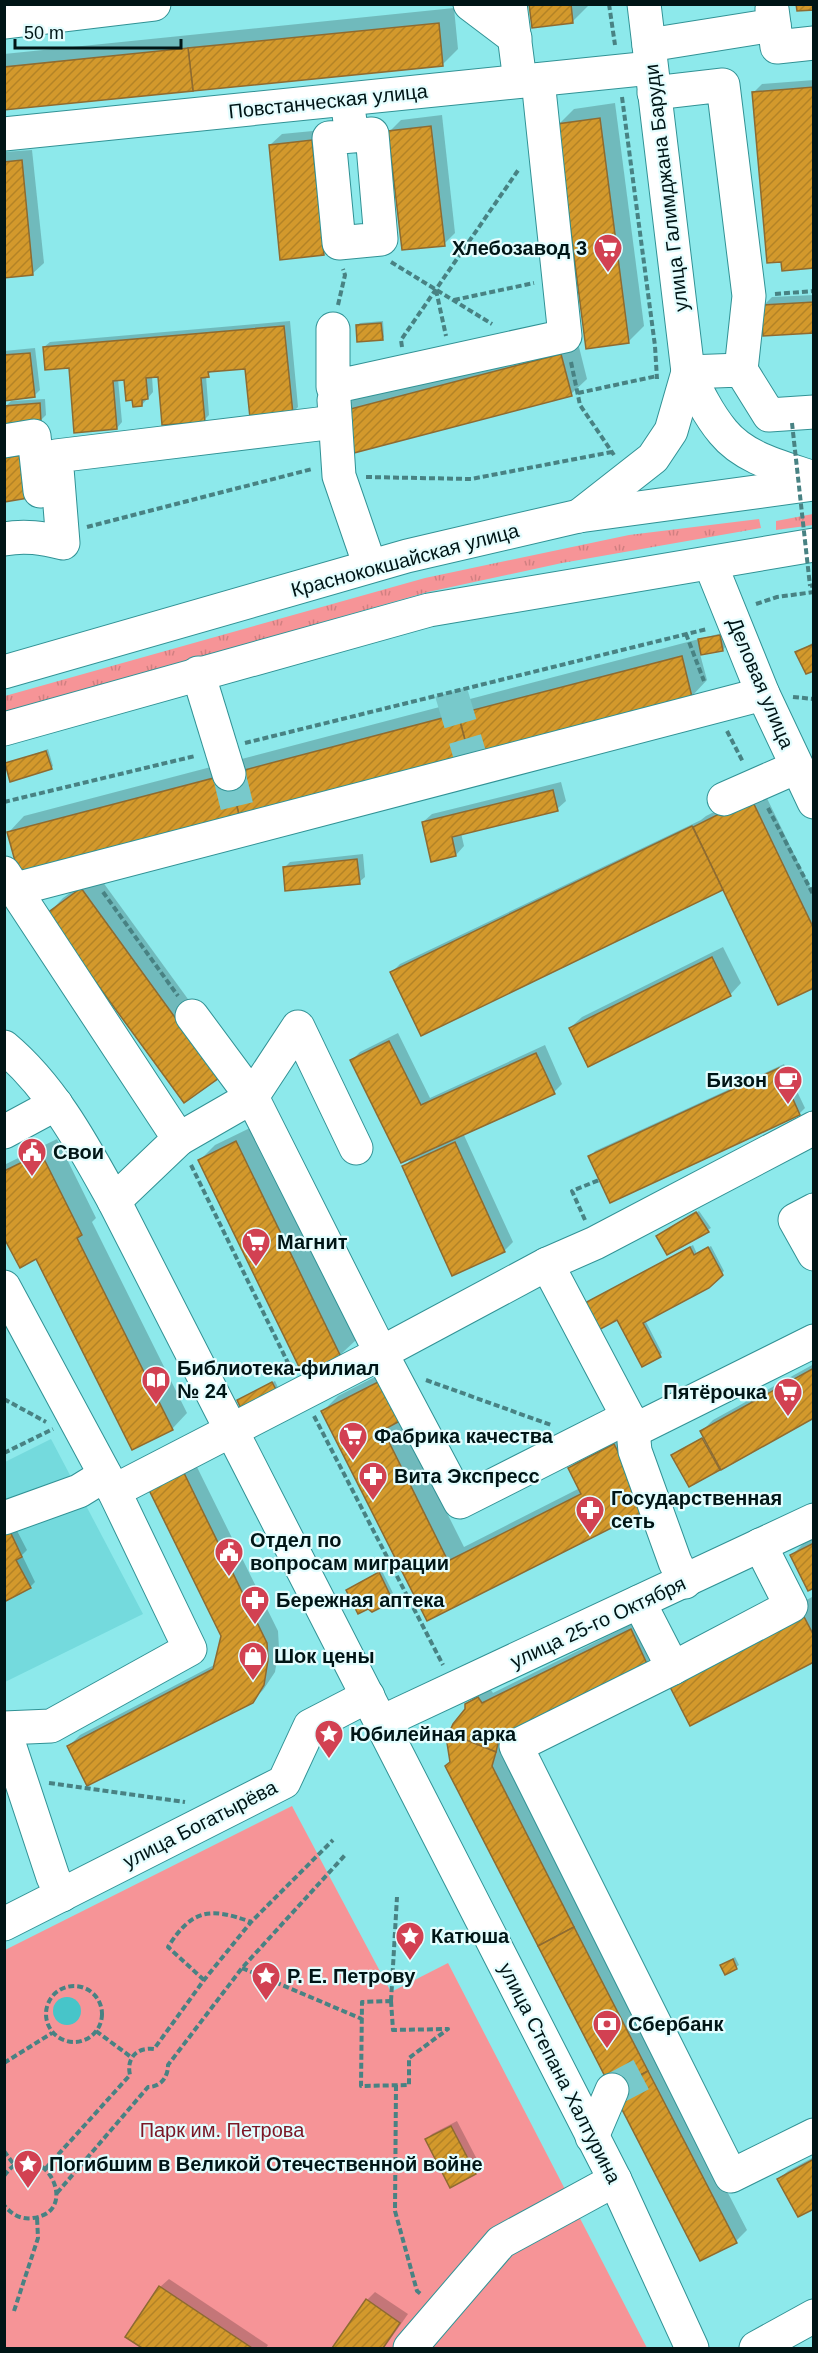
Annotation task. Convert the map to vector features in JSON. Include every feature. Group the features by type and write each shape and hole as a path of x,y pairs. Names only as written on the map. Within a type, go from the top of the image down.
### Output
{"street":[{"path":"4,22 154,4"},
{"path":"470,4 515,38"},
{"path":"333,387 565,336 544,134 515,38 510,4"},
{"name":"улица Галимджана Баруди","path":"579,516 653,458 671,432 672,374 651,69 644,4"},
{"path":"651,69 773,15 777,47 813,43"},
{"path":"651,69 723,86 749,296 741,370 769,415 803,418"},
{"name":"Повстанческая улица","path":"4,134 651,69"},
{"path":"347,99 352,136"},
{"path":"372,134 381,239 339,243 329,138 372,134"},
{"path":"333,329 333,387 339,476 370,566"},
{"path":"672,374 741,370"},
{"name":"улица Галимджана Баруди","path":"672,374 706,409 724,434 741,448 762,461 813,478"},
{"path":"4,539 43,538 63,543 56,456 335,422"},
{"path":"4,441 34,436 43,538"},
{"name":"Краснококшайская улица","path":"4,672 370,566 579,516 813,484"},
{"path":"4,729 429,610 813,545"},
{"name":"Деловая улица","path":"710,563 723,620 763,693 813,802"},
{"path":"198,673 225,761"},
{"path":"10,881 95,880 256,828 763,693"},
{"path":"724,799 797,767"},
{"path":"10,881 178,1139"},
{"path":"192,1016 252,1097 385,1360 460,1502 588,1438 630,1424 813,1341"},
{"path":"114,1201 178,1139 252,1097 298,1027 356,1148"},
{"name":"улица Степана Халтурина","path":"4,1047 16,1056 56,1104 77,1135 114,1201 615,2180 692,2349"},
{"path":"4,1132 56,1104"},
{"path":"4,1518 79,1491 110,1483 385,1360 547,1264 595,1243 813,1128"},
{"path":"813,1210 795,1220 813,1254"},
{"path":"547,1264 630,1424 635,1451 675,1562 685,1582"},
{"path":"4,1287 110,1483 190,1649 51,1726 4,1728 53,1877 62,1895"},
{"name":"улица 25-го Октября","path":"375,1709 639,1602 813,1520"},
{"path":"760,1545 802,1601 516,1746 691,2079 731,2176 813,2135"},
{"path":"639,1602 673,1668"},
{"name":"улица Богатырёва","path":"4,1924 284,1782 310,1726 375,1709"},
{"path":"648,2071 691,2079"},
{"path":"592,2137 612,2090"},
{"path":"410,2349 501,2242 615,2180"},
{"path":"756,2349 813,2316"}],"path":[{"path":"609,4 672,374"},
{"path":"404,371 401,340 544,134"},
{"path":"381,239 385,258 526,345"},
{"path":"333,329 345,275 339,243"},
{"path":"453,300 559,278"},
{"path":"436,290 452,361"},
{"path":"565,336 580,405 615,458"},
{"path":"657,386 672,374"},
{"path":"578,393 672,374"},
{"path":"803,418 812,585"},
{"path":"4,802 225,761 686,634 777,597 813,592"},
{"path":"686,634 714,706"},
{"path":"95,880 192,1016"},
{"path":"595,1243 572,1191 599,1180"},
{"path":"385,1360 588,1438"},
{"path":"4,1453 56,1428"},
{"path":"21,1779 187,1802"},
{"path":"46,2168 130,2075 129,2064 132,2057 140,2050 154,2049 204,1980 251,1922 333,1840"},
{"path":"4,2205 16,2215 26,2218 37,2217 51,2208 57,2193 148,2087 153,2087 163,2081 168,2065 242,1968 346,1854"},
{"path":"392,2001 362,2002 361,2086 409,2085 409,2058 448,2029 393,2030 392,2001 397,1897"},
{"path":"204,1980 168,1947 173,1939 188,1923 201,1914 214,1912 233,1915 251,1922"},
{"path":"242,1968 362,2019"},
{"path":"70,1986 86,1988 98,1999 102,2016 96,2031 88,2038 77,2042 66,2041 52,2032 45,2017 46,2006 55,1992 70,1986"},
{"path":"96,2031 132,2057"},
{"path":"4,2063 52,2032"},
{"path":"396,2085 395,2211 417,2291 441,2313"},
{"path":"4,2151 15,2166"},
{"path":"4,2176 15,2166 31,2162 46,2168 53,2177 57,2193"},
{"path":"14,2311 38,2238 37,2217"}],"shaded area":[{"path":"51,1439 143,1614 5,1682 5,1462"},
{"path":"67,1997 77,2001 81,2011 77,2021 67,2025 57,2021 53,2011 57,2001"}],"green space":[{"path":"813,514 813,525 776,530 776,521"},
{"path":"759,519 761,528 562,563 428,592 5,713 5,696 425,578 629,535"},
{"name":"Парк им. Петрова","path":"292,1806 391,1992 448,1963 647,2348 5,2348 5,1950"}],"building":[{"path":"529,4 571,4 573,23 532,28"},
{"path":"796,4 814,4 814,10 797,11"},
{"path":"439,23 443,66 193,91 188,48"},
{"path":"188,48 193,91 4,110 4,67"},
{"path":"814,87 814,268 782,271 781,262 767,263 752,92"},
{"path":"600,118 629,343 586,349 557,124"},
{"path":"431,126 445,246 402,250 388,131"},
{"path":"312,140 324,255 280,260 269,145"},
{"path":"22,160 33,275 4,278 4,162"},
{"path":"814,302 814,333 763,336 761,305"},
{"path":"381,323 383,340 357,342 356,325"},
{"path":"284,326 293,414 250,418 245,369 208,372 209,377 201,378 205,422 162,425 158,377 146,378 148,399 142,400 142,406 133,407 132,400 126,401 124,380 113,381 117,429 74,433 69,368 45,370 43,347"},
{"path":"30,353 35,397 4,401 4,355"},
{"path":"561,354 572,396 350,454 339,412"},
{"path":"40,403 41,422 5,425 4,406"},
{"path":"28,454 35,497 4,502 4,458"},
{"path":"720,635 723,651 701,655 698,639"},
{"path":"814,644 814,671 806,674 795,652"},
{"path":"682,656 692,697 469,755 458,714"},
{"path":"458,714 469,755 239,815 229,774"},
{"path":"46,751 52,769 10,782 5,763"},
{"path":"229,774 239,815 18,872 7,832"},
{"path":"553,790 558,811 452,837 456,856 431,862 422,822"},
{"path":"751,798 814,929 814,988 778,1005 693,827"},
{"path":"692,826 723,890 421,1036 390,972"},
{"path":"357,859 360,884 285,891 283,867"},
{"path":"81,888 219,1078 184,1103 46,914"},
{"path":"712,957 731,996 588,1067 569,1028"},
{"path":"389,1041 421,1105 536,1053 555,1094 401,1163 350,1060"},
{"path":"779,1068 800,1115 610,1203 588,1156"},
{"path":"236,1141 341,1357 303,1375 198,1160"},
{"path":"455,1142 505,1252 452,1276 402,1166"},
{"path":"41,1153 82,1235 77,1238 173,1430 132,1450 36,1259 20,1268 4,1238 4,1171"},
{"path":"696,1212 709,1232 667,1255 656,1236"},
{"path":"690,1247 694,1255 708,1247 723,1275 709,1288 643,1323 661,1357 642,1367 617,1320 595,1332 581,1305"},
{"path":"814,1368 814,1418 721,1470 700,1431"},
{"path":"380,1381 400,1421 383,1430 448,1561 581,1494 568,1468 614,1444 647,1510 427,1621 321,1411"},
{"path":"272,1382 280,1397 244,1415 237,1400"},
{"path":"702,1438 720,1470 689,1487 671,1455"},
{"path":"184,1473 267,1643 268,1660 264,1685 253,1703 87,1786 67,1746 213,1669 221,1636 149,1490"},
{"path":"7,1525 22,1557 16,1560 31,1588 4,1602 4,1526"},
{"path":"814,1543 814,1588 808,1591 790,1555"},
{"path":"379,1572 391,1597 382,1602 382,1607 372,1612 368,1609 358,1614 346,1590"},
{"path":"800,1609 814,1636 814,1662 690,1726 666,1679"},
{"path":"631,1629 647,1664 499,1739 496,1752 449,1733 465,1709 465,1704 478,1697 482,1703"},
{"path":"449,1733 496,1752 492,1766 574,1927 538,1946 445,1766 450,1762 447,1743"},
{"path":"574,1927 648,2071 612,2090 538,1946"},
{"path":"733,1959 737,1969 725,1975 720,1965"},
{"path":"648,2071 737,2243 700,2261 612,2090"},
{"path":"451,2126 476,2174 450,2188 425,2139"},
{"path":"814,2159 814,2209 798,2217 777,2179"},
{"path":"159,2286 252,2348 142,2348 125,2337"},
{"path":"366,2299 400,2323 383,2348 332,2348"}],"tunnel":[{"path":"451,692 474,769"},
{"path":"229,774 239,815"},
{"path":"612,2090 648,2071"}],"place":[{"name":"Хлебозавод 3","path":"608,274"},
{"name":"Бизон","path":"788,1106"},
{"name":"Свои","path":"32,1178"},
{"name":"Магнит","path":"256,1268"},
{"name":"Библиотека-филиал № 24","path":"156,1406"},
{"name":"Пятёрочка","path":"788,1418"},
{"name":"Фабрика качества","path":"353,1462"},
{"name":"Вита Экспресс","path":"373,1502"},
{"name":"Государственная сеть","path":"590,1536"},
{"name":"Отдел по вопросам миграции","path":"229,1578"},
{"name":"Бережная аптека","path":"255,1626"},
{"name":"Шок цены","path":"253,1682"},
{"name":"Юбилейная арка","path":"329,1760"},
{"name":"Катюша","path":"410,1962"},
{"name":"Р. Е. Петрову","path":"266,2002"},
{"name":"Сбербанк","path":"607,2050"},
{"name":"Погибшим в Великой Отечественной войне","path":"28,2190"}]}
